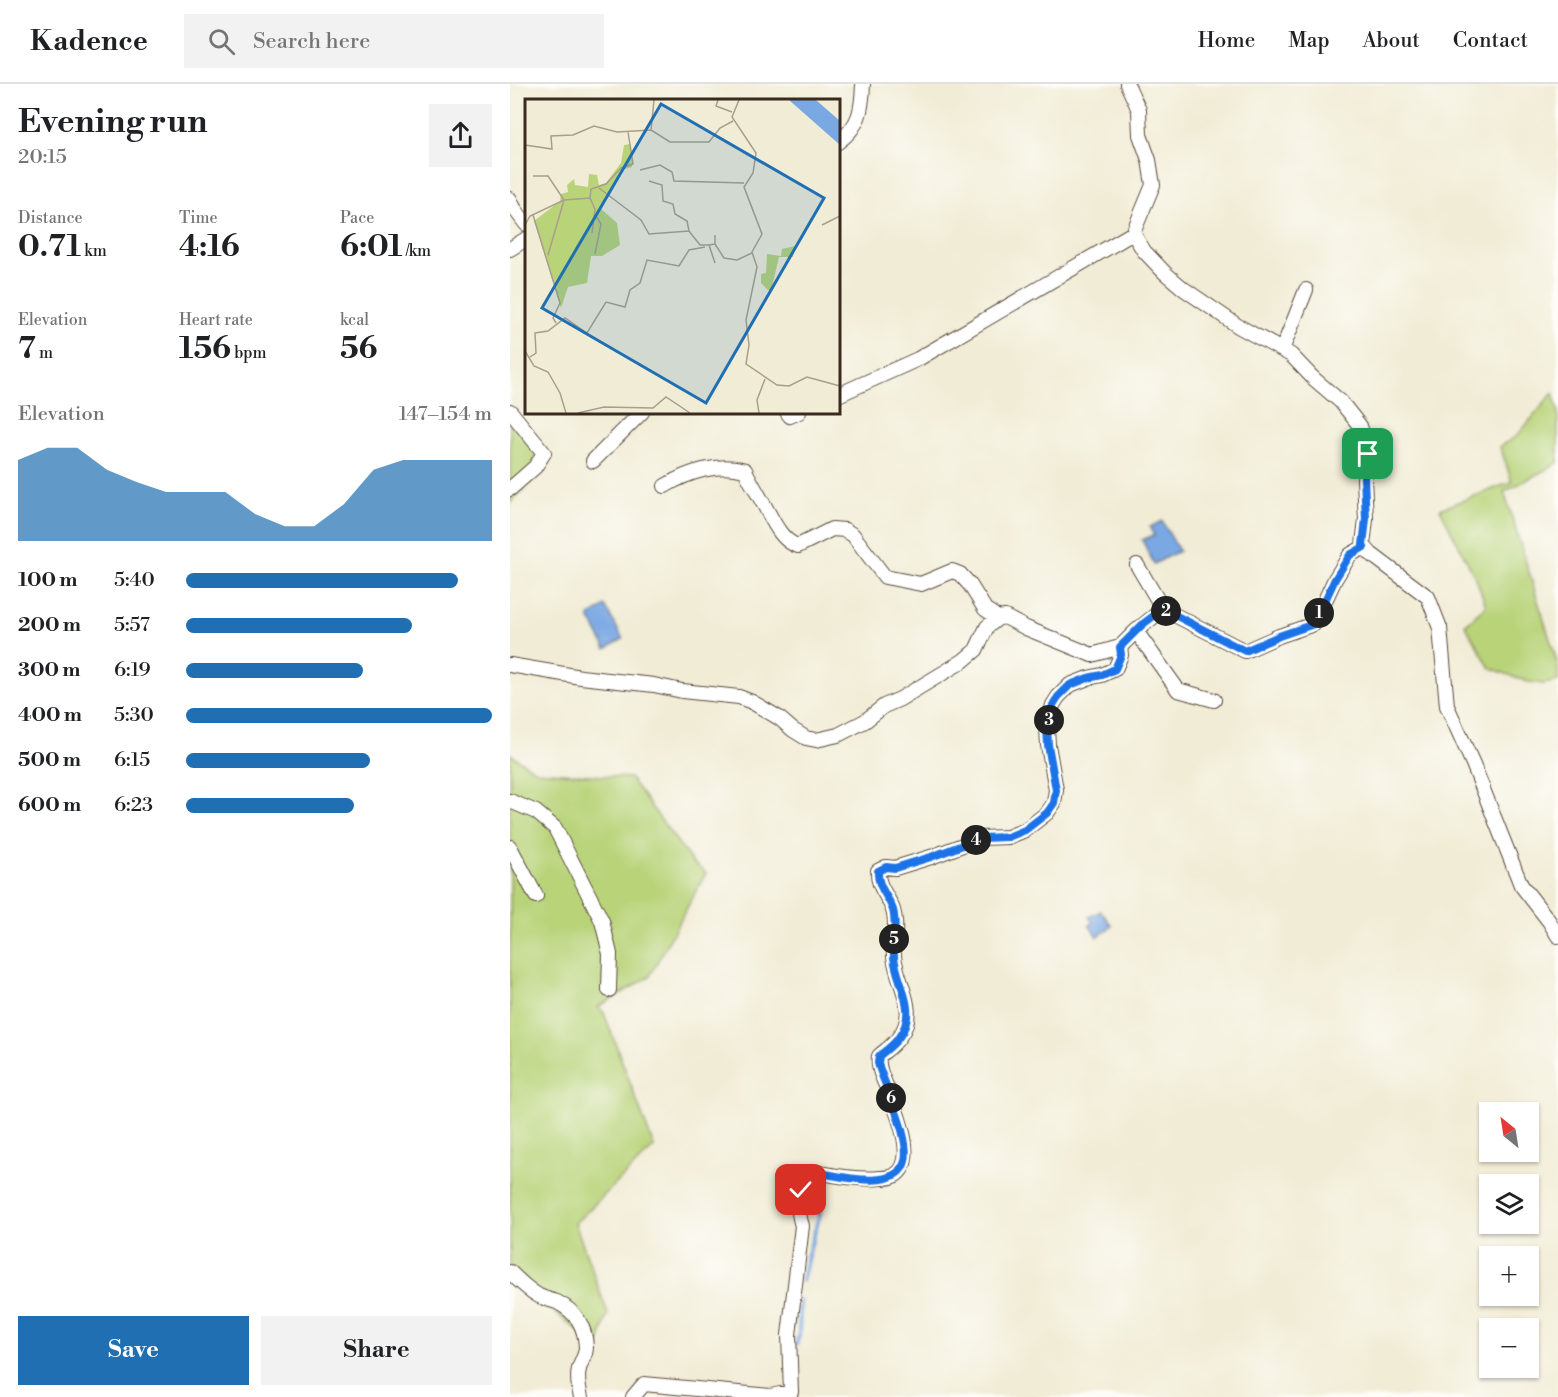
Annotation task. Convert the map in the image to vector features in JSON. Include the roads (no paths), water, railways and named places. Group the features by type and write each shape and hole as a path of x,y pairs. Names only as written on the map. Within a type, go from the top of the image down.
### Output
{"street":[{"path":"840,141 848,135 859,118 863,84"},
{"path":"840,394 918,359 1133,233 1153,185 1149,160 1140,135 1139,110 1127,84"},
{"path":"510,199 525,223"},
{"path":"1133,233 1144,251 1165,273 1238,326 1291,355 1312,378 1341,402 1360,426 1368,454 1364,478 1366,519 1363,545 1371,554 1428,597 1440,628 1447,706 1473,764 1521,885 1558,936"},
{"path":"510,249 525,240"},
{"path":"1282,350 1305,290"},
{"path":"510,411 544,453 535,467 510,489"},
{"path":"593,461 640,414"},
{"path":"665,486 680,477 712,468 735,467 745,470 774,524 794,545 798,546 832,529 845,530 853,535 877,569 885,576 921,584 952,571 960,574 985,609 998,618"},
{"path":"1137,565 1163,609 1245,651 1314,624 1335,579 1350,555 1364,547"},
{"path":"510,665 581,677 739,697 780,718 806,738 816,740 838,735 865,721 884,706 900,699 963,661 976,650 987,627 998,618 1005,617 1092,655 1120,647 1163,609"},
{"path":"1136,631 1178,690 1214,700"},
{"path":"633,1397 645,1384 770,1396 791,1392 789,1335 802,1226 798,1203 801,1190 806,1182 821,1173 856,1179 893,1176 901,1169 905,1161 906,1148 897,1115 878,1063 879,1056 901,1035 907,1022 908,1005 894,956 895,925 892,910 880,887 878,871 886,867 895,868 931,857 981,838 1008,837 1025,830 1047,813 1054,803 1056,790 1047,727 1053,705 1070,685 1115,669 1121,655 1120,647"},
{"path":"510,801 537,812 555,828 575,865 602,921 610,954 609,990"},
{"path":"510,847 536,896"},
{"path":"510,1272 530,1290 556,1302 580,1321 585,1336 586,1350 579,1370 581,1397"}],"water":[{"path":"1162,521 1179,551 1154,564 1142,540 1154,535 1150,527"},
{"path":"605,606 623,639 606,649 589,617"},
{"path":"1101,911 1112,926 1097,937 1089,925 1093,923 1089,917"}],"waterway":[{"path":"802,1281 820,1214 821,1193 812,1183"},
{"path":"796,1344 799,1336 800,1301"}]}
